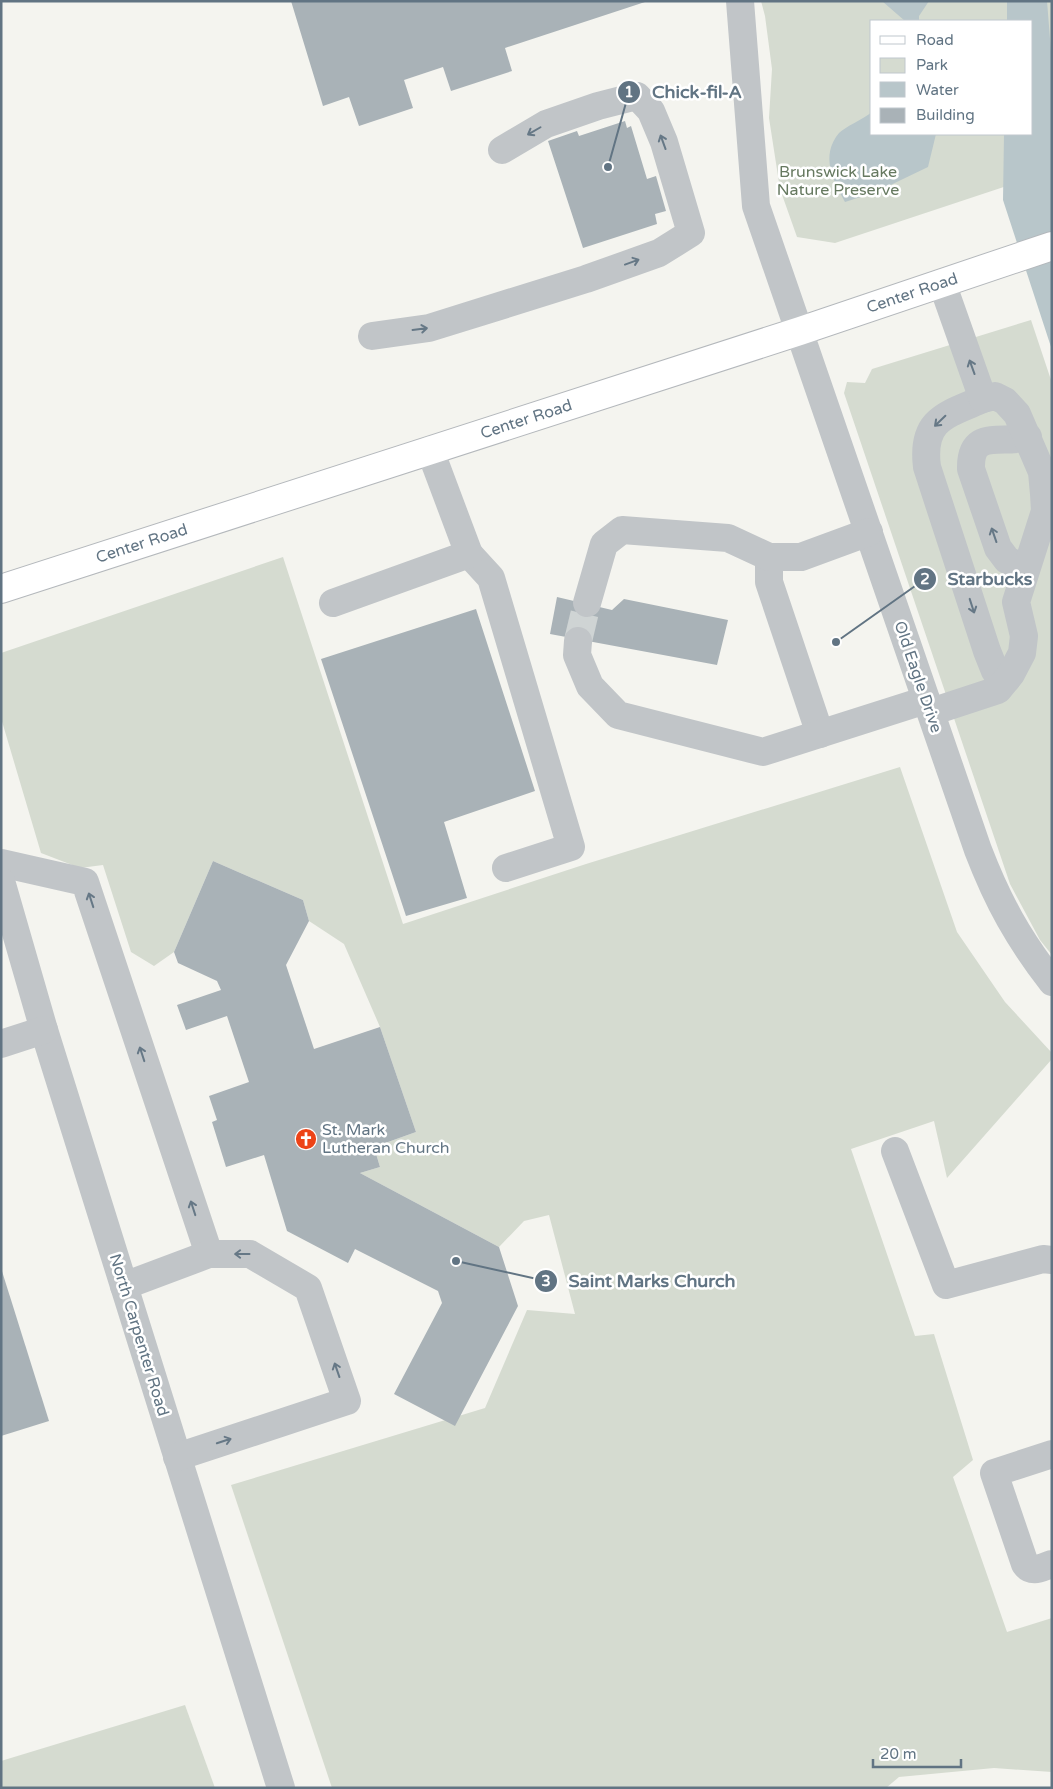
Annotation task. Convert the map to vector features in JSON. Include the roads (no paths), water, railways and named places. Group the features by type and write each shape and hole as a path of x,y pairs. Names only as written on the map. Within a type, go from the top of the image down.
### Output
{"main road":[{"name":"Center Road","path":"1,590 800,331 1052,246"}],"street":[{"name":"Old Eagle Drive","path":"740,1 748,77 749,146 756,206 928,706 995,894 1020,940 1052,982"},
{"path":"372,336 429,328 586,279 659,252 691,233 664,142 651,111 637,96 598,106 546,124 502,150"},
{"path":"942,283 983,399"},
{"path":"578,641 577,655 590,686 618,715 763,752 820,734 998,690 1007,679 1022,652 1024,636 1018,620 1016,602 1044,511 1042,472 1028,438 1017,414 1005,401 995,396 945,415 930,431 925,447 927,466 987,651 995,671 1007,679"},
{"path":"1025,569 1007,560 998,548 971,469 971,456 978,446 988,440 999,438 1016,441 1028,438"},
{"path":"430,450 469,554 491,578 570,847 506,868"},
{"path":"587,603 604,544 622,530 728,538 769,557 801,557 869,532"},
{"path":"333,603 469,554"},
{"path":"769,557 770,582 820,734"},
{"path":"1,863 85,882 209,1254"},
{"name":"North Carpenter Road","path":"1,881 44,1030 281,1788"},
{"path":"1,1044 44,1030"},
{"path":"895,1151 946,1285 1043,1259 1052,1260"},
{"path":"124,1286 209,1254 250,1254 308,1288 347,1400 177,1457"},
{"path":"1052,1454 994,1473 1024,1564 1028,1569 1034,1570 1052,1564"}],"water":[{"path":"882,1 929,1 919,16 919,20 904,20"},
{"path":"1007,1 1047,1 1052,64 1052,350 1003,200 1004,135 1033,135 1033,20 1007,20"},
{"path":"870,113 870,135 936,135 928,167 876,192 845,202 830,168 830,150 839,133"}],"tunnel":[{"path":"578,641 587,603"}],"place":[{"name":"Chick-fil-A","path":"608,167"},
{"name":"Starbucks","path":"836,642"},
{"name":"St. Mark Lutheran Church","path":"306,1139"},
{"name":"Saint Marks Church","path":"456,1261"}],"park label":[{"name":"Brunswick Lake Nature Preserve","path":"838,181"}]}
